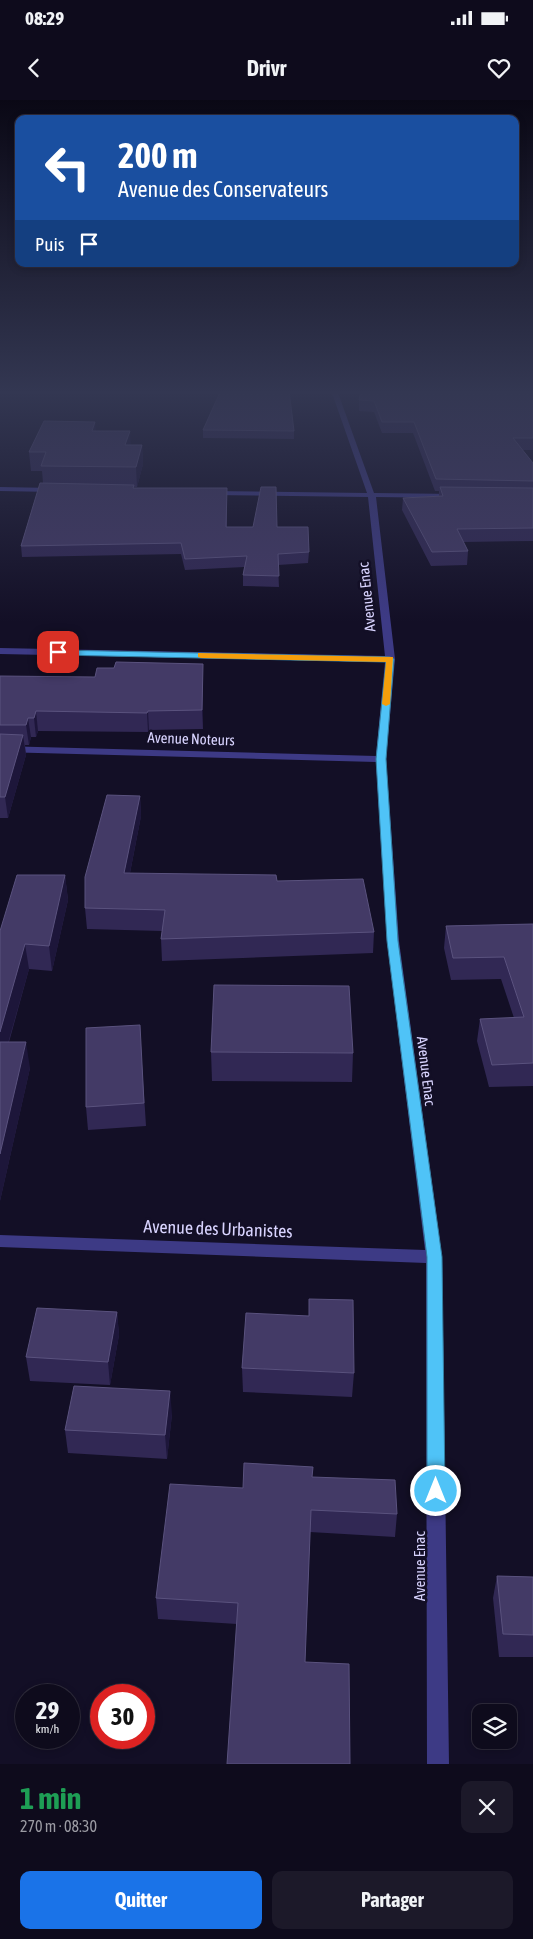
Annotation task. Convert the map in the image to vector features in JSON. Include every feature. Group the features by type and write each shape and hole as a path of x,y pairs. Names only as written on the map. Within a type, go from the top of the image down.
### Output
{"street":[{"name":"Avenue Enac","path":"362,468 372,496 390,659 381,759 393,941 434,1257 438,1764"},
{"path":"0,489 59,490"},
{"path":"206,493 467,496"},
{"path":"0,651 390,659"},
{"name":"Avenue Noteurs","path":"0,749 381,759"},
{"name":"Avenue des Urbanistes","path":"0,1241 434,1257"}],"building":[{"path":"432,468 533,468 533,481 436,479"},
{"path":"40,483 134,485 133,488 227,488 226,527 253,527 261,487 276,487 277,527 308,527 309,552 278,554 279,576 243,575 247,556 185,559 181,543 21,546"},
{"path":"440,487 533,488 533,528 457,529 468,551 432,552 403,498 443,496"},
{"path":"116,662 203,664 202,710 148,711 147,713 36,711 34,718 28,718 26,725 0,725 0,676 95,677 97,668 114,668"},
{"path":"0,734 23,735 5,797 0,797"},
{"path":"107,795 140,796 124,873 276,875 277,881 363,879 374,932 161,939 165,910 85,908 85,877"},
{"path":"17,875 65,875 49,946 25,944 0,1032 0,931"},
{"path":"533,924 533,1063 492,1065 480,1019 524,1017 504,957 453,958 446,926"},
{"path":"214,985 349,986 353,1053 211,1052"},
{"path":"140,1025 144,1103 86,1107 86,1028"},
{"path":"0,1042 26,1042 0,1154"},
{"path":"309,1299 353,1300 354,1373 242,1368 246,1313 309,1316"},
{"path":"37,1308 117,1312 108,1362 26,1357"},
{"path":"74,1386 170,1391 165,1435 65,1430"},
{"path":"244,1463 313,1467 312,1477 395,1480 397,1514 311,1510 305,1662 349,1664 350,1764 227,1764 238,1603 156,1598 170,1484 243,1488"},
{"path":"497,1576 533,1577 533,1635 503,1634"}],"slow traffic":[{"path":"201,655 390,659 386,704"}],"route":[{"path":"58,652 390,659 381,759 393,941 434,1257 436,1491"}]}
